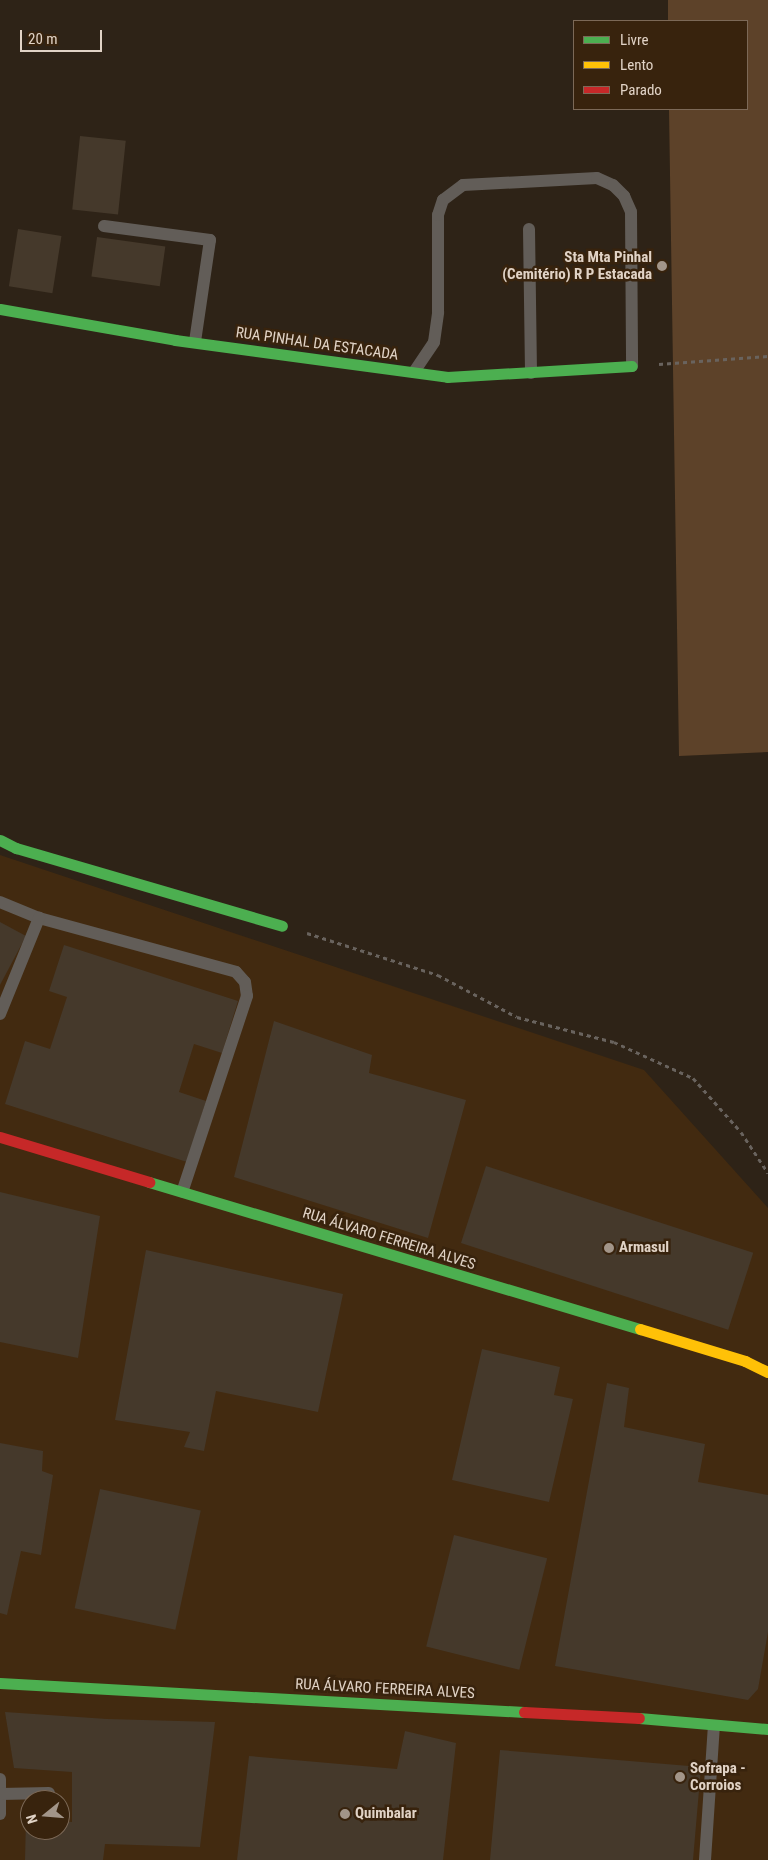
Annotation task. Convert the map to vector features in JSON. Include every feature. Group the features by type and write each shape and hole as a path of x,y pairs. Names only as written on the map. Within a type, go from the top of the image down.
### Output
{"street":[{"name":"RUA PINHAL DA ESTACADA","path":"0,309 195,342 447,377 632,366"},
{"path":"0,840 16,848 282,926"},
{"name":"RUA ÁLVARO FERREIRA ALVES","path":"0,1137 745,1361 768,1372"},
{"name":"RUA ÁLVARO FERREIRA ALVES","path":"0,1683 643,1718 714,1726 768,1729"}],"lane":[{"path":"414,372 434,342 438,312 438,215 443,200 463,185 597,178 613,185 624,196 631,212 632,366"},
{"path":"104,226 210,240 195,342"},
{"path":"528,229 531,373"},
{"path":"0,902 39,918 236,972 245,982 247,996 182,1192"},
{"path":"0,1014 39,918"},
{"path":"705,1860 714,1726"},
{"path":"0,1779 0,1814"},
{"path":"0,1794 20,1794"}],"path":[{"path":"632,366 768,356"},
{"path":"282,926 438,975 517,1017 614,1042 693,1078 741,1132 768,1174"}],"shaded area":[{"path":"668,0 768,0 768,752 679,756 669,110 748,110 748,20 668,20"},
{"path":"0,855 644,1070 768,1208 768,1860 0,1860"}],"building":[{"path":"80,136 126,141 118,214 72,210"},
{"path":"18,229 61,236 52,293 9,286"},
{"path":"97,237 165,247 160,286 91,277"},
{"path":"0,922 26,936 0,985"},
{"path":"64,945 238,1001 222,1053 194,1044 179,1092 206,1101 187,1162 5,1104 25,1041 50,1049 67,997 49,991"},
{"path":"274,1021 372,1055 369,1073 466,1100 428,1238 234,1177"},
{"name":"Armasul","path":"486,1166 753,1253 728,1330 461,1243"},
{"path":"0,1192 100,1216 78,1358 0,1342"},
{"path":"146,1250 343,1294 318,1412 216,1391 204,1451 184,1447 190,1432 115,1420"},
{"path":"482,1349 560,1367 554,1395 573,1399 549,1502 452,1480"},
{"path":"607,1383 629,1388 624,1427 705,1444 698,1482 768,1495 768,1632 758,1689 748,1700 555,1666"},
{"path":"0,1443 43,1451 42,1471 53,1475 41,1555 21,1551 7,1615 0,1613"},
{"path":"100,1489 201,1510 175,1630 75,1608"},
{"path":"454,1535 547,1558 519,1670 426,1647"},
{"path":"5,1712 107,1719 215,1722 200,1847 105,1844 103,1860 25,1860 25,1840 70,1840 72,1772 14,1768"},
{"name":"Quimbalar","path":"405,1731 456,1743 443,1860 237,1860 249,1756 397,1769"},
{"path":"500,1750 701,1767 693,1860 490,1860"}],"traffic: fast":[{"path":"0,309 175,340 447,377 632,366"},
{"path":"0,840 16,848 282,926"},
{"path":"149,1182 640,1329"},
{"path":"0,1683 524,1712"},
{"path":"639,1718 768,1729"}],"traffic: slow":[{"path":"640,1329 745,1361 768,1372"}],"traffic: jam":[{"path":"0,1137 149,1182"},
{"path":"524,1712 639,1718"}],"place":[{"name":"Sta Mta Pinhal (Cemitério) R P Estacada","path":"662,266"},
{"name":"Armasul","path":"609,1248"},
{"name":"Sofrapa - Corroios","path":"680,1777"},
{"name":"Quimbalar","path":"345,1814"}]}
